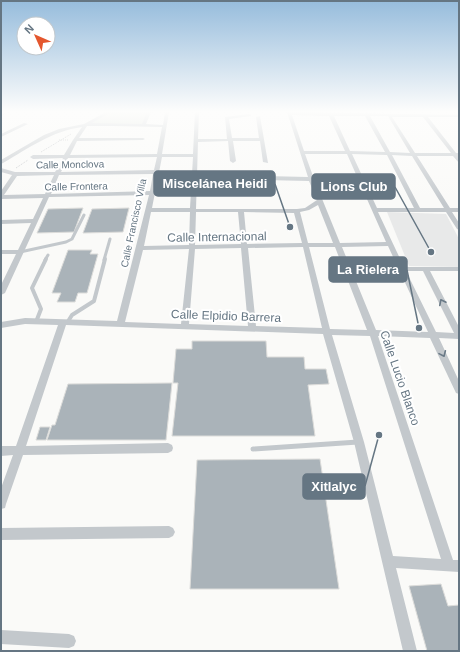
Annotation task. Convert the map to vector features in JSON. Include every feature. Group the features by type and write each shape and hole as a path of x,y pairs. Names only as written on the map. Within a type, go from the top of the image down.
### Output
{"street":[{"path":"1,162 38,142"},
{"path":"2,290 57,174 74,142"},
{"name":"Calle Francisco Villa","path":"120,325 140,248 162,142"},
{"path":"185,326 192,248 196,142"},
{"path":"230,142 233,161"},
{"path":"263,142 266,162"},
{"name":"Calle Lucio Blanco","path":"299,142 310,179 373,334 454,566"},
{"path":"344,142 401,269 434,335 459,390"},
{"path":"382,142 418,210"},
{"path":"405,142 459,228"},
{"path":"446,142 459,161"},
{"path":"302,152 456,155"},
{"path":"34,157 196,155"},
{"name":"Calle Monclova","path":"1,170 16,174 156,172"},
{"path":"1,196 16,174"},
{"path":"220,177 310,179"},
{"name":"Calle Frontera","path":"1,196 152,193"},
{"path":"148,210 193,209 297,211 307,209 320,201"},
{"path":"241,210 252,329"},
{"path":"375,210 459,210"},
{"path":"297,211 327,333 359,442 410,651"},
{"path":"1,222 35,221"},
{"name":"Calle Internacional","path":"140,248 305,247 390,244"},
{"path":"1,252 20,252"},
{"path":"401,269 459,269"},
{"path":"426,270 456,336"},
{"name":"Calle Elpidio Barrera","path":"1,325 13,322 36,322 185,326 327,333 456,336"},
{"path":"1,504 65,323"},
{"path":"1,451 168,448"},
{"path":"1,534 169,532"},
{"path":"388,562 454,566"},
{"path":"1,637 69,641"}],"lane":[{"path":"20,252 66,242 72,239 84,215"},
{"path":"65,323 72,315 94,301 110,239"},
{"path":"36,322 41,309 32,288 48,255"},
{"path":"253,448 359,442"}],"path":[{"path":"8,173 55,142"}],"shaded area":[{"path":"387,212 446,214 459,239 459,267 409,266"}],"building":[{"path":"83,208 74,232 37,233 48,209"},
{"path":"129,208 123,232 83,233 92,209"},
{"path":"68,250 92,250 90,254 98,254 87,293 78,293 75,302 57,302 61,293 52,293"},
{"path":"192,341 266,341 267,357 304,357 305,369 326,369 329,384 308,385 315,436 172,436 178,383 173,383 176,349 192,349"},
{"path":"172,383 166,440 47,440 52,425 55,425 68,384"},
{"path":"40,427 50,427 46,440 36,440"},
{"path":"320,459 339,589 190,589 197,460"},
{"path":"441,584 448,606 459,605 459,651 427,651 409,586"}],"place":[{"name":"Miscelánea Heidi","path":"290,227"},
{"name":"Lions Club","path":"431,252"},
{"name":"La Rielera","path":"419,328"},
{"name":"Xitlalyc","path":"379,435"}]}
